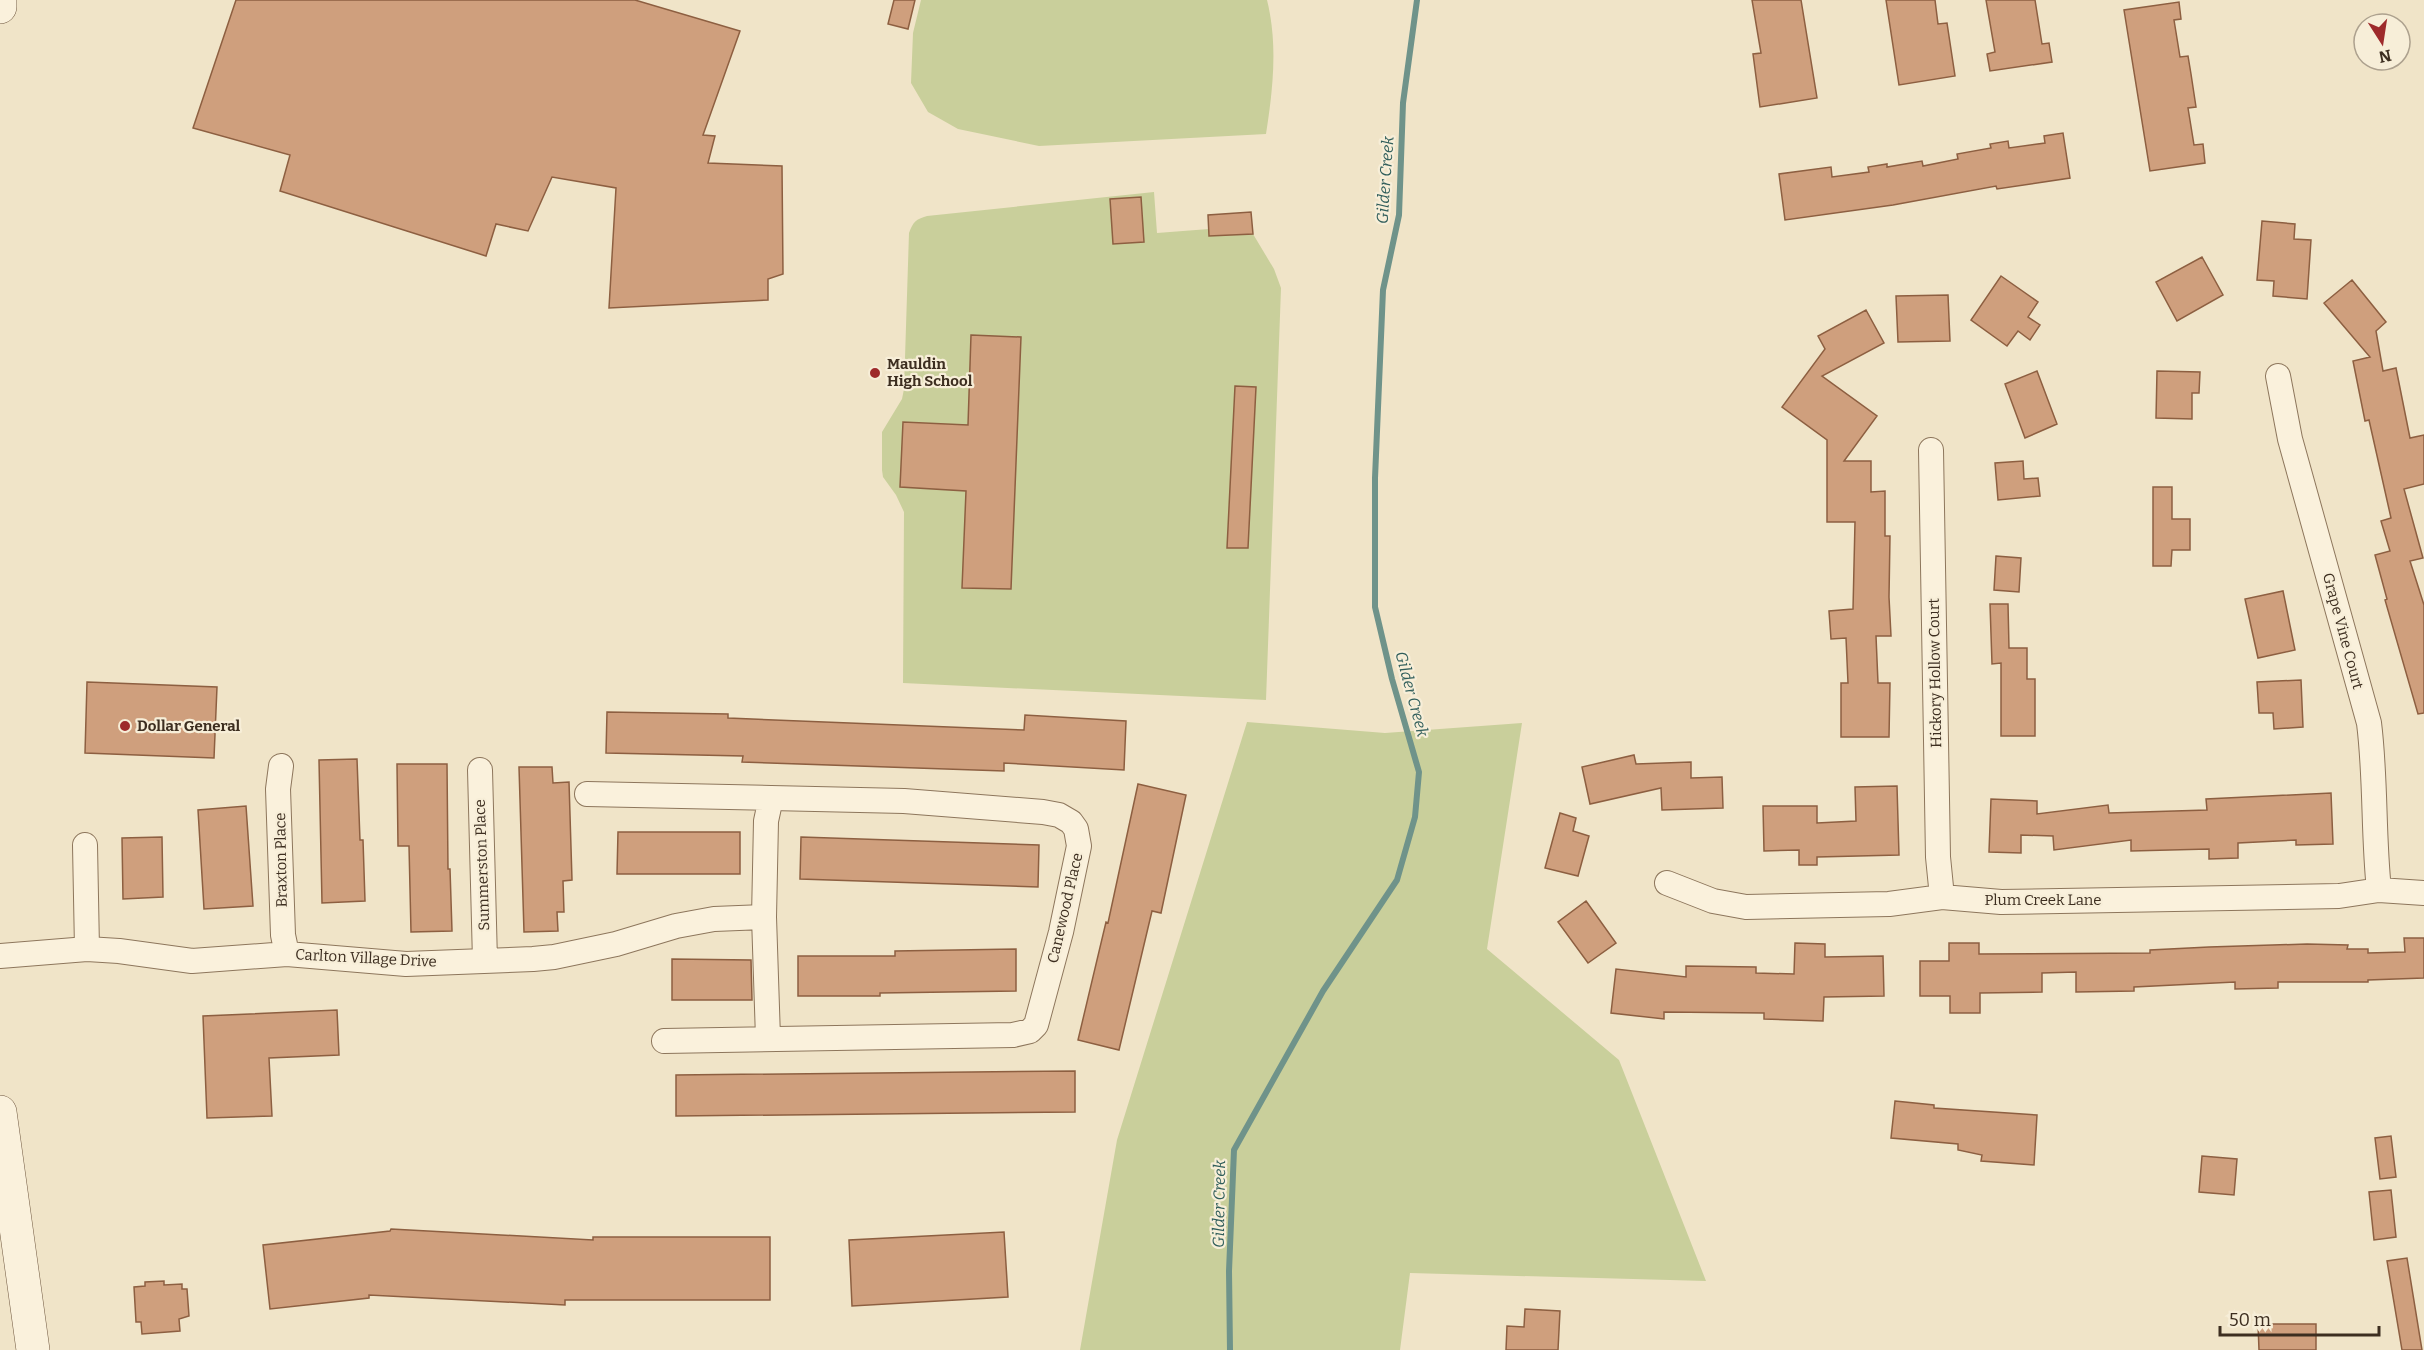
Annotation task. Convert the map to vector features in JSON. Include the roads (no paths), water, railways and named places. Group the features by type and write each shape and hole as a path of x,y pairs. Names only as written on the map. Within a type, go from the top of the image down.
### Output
{"main road":[{"path":"0,0 0,7"},
{"path":"0,1112 33,1350"}],"street":[{"name":"Grape Vine Court","path":"2278,376 2290,439 2368,723 2372,748 2375,855 2379,890"},
{"name":"Hickory Hollow Court","path":"1931,450 1938,857 1942,897"},
{"name":"Braxton Place","path":"281,766 278,789 283,935 287,954"},
{"name":"Summerston Place","path":"480,770 485,961"},
{"name":"Canewood Place","path":"587,794 904,801 1043,812 1059,815 1071,822 1076,829 1079,846 1061,932 1036,1025 1030,1031 1013,1035 664,1041"},
{"path":"768,1038 764,917 765,821 771,798"},
{"path":"85,845 87,949"},
{"name":"Plum Creek Lane","path":"1666,883 1713,901 1746,907 1889,904 1942,897 2012,902 2339,896 2379,890 2424,893"},
{"name":"Carlton Village Drive","path":"0,956 87,949 192,961 287,954 406,963 485,961 554,957 616,944 676,926 714,919 764,917"}],"waterway":[{"name":"Gilder Creek","path":"1230,1350 1229,1271 1234,1150 1323,991 1397,880 1415,817 1419,772 1392,679 1375,607 1375,478 1383,290 1399,215 1403,103 1417,0"}],"place":[{"name":"Mauldin High School","path":"875,373"},
{"name":"Dollar General","path":"125,726"}]}
